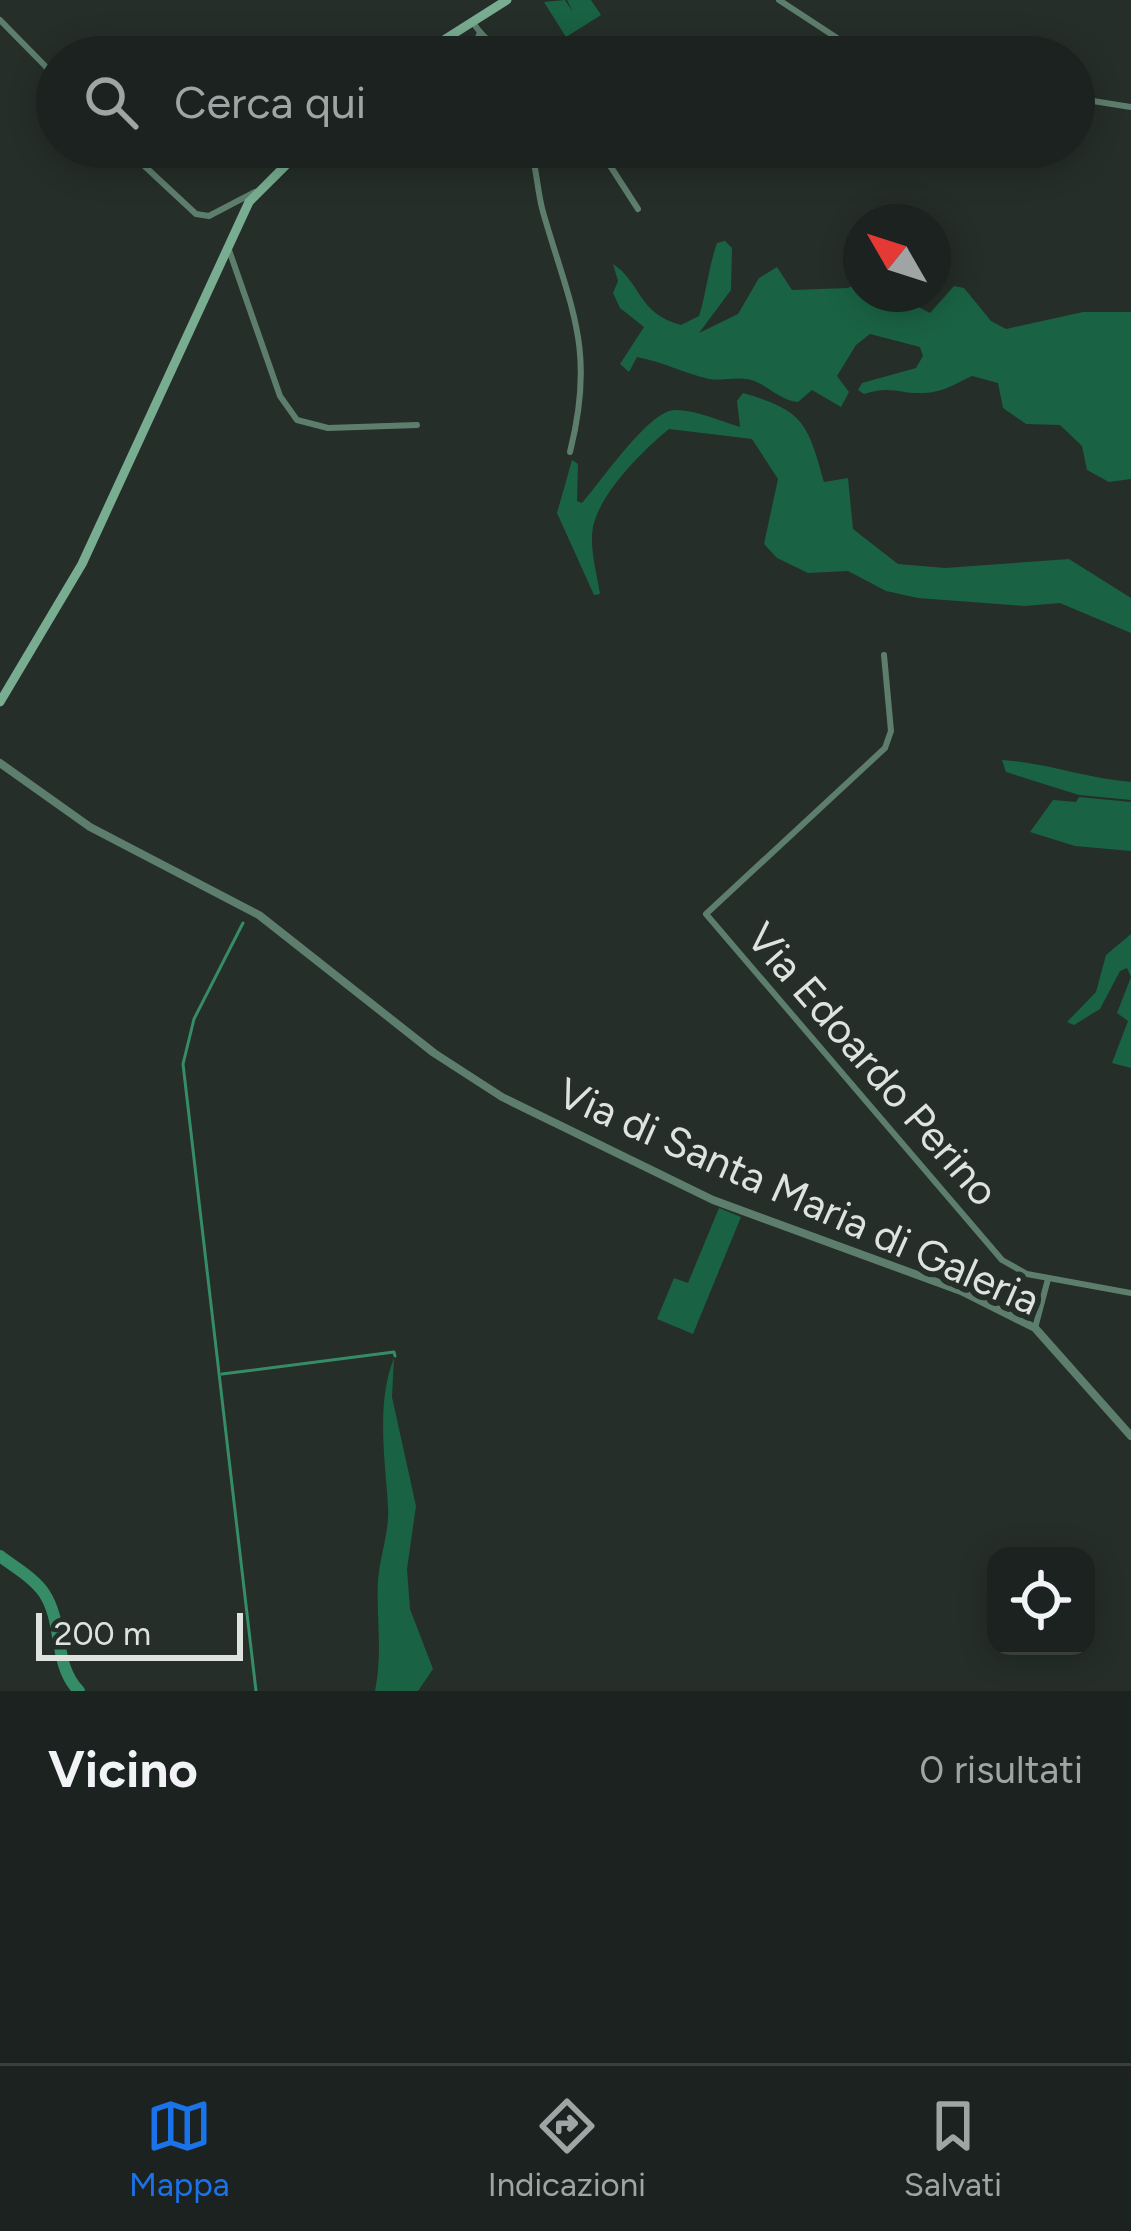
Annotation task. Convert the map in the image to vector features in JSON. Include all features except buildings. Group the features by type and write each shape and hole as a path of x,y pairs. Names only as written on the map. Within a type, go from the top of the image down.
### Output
{"main road":[{"path":"448,36 507,0"},
{"path":"0,702 82,564 258,190 282,168"}],"street":[{"path":"779,0 834,36"},
{"path":"0,20 36,57"},
{"path":"471,21 484,36"},
{"path":"479,36 480,32"},
{"path":"1095,101 1131,107"},
{"path":"147,168 196,214 209,216 258,190"},
{"path":"534,168 583,350 582,404 570,452"},
{"path":"612,168 638,209"},
{"path":"228,247 280,396 297,420 328,428 417,424"},
{"name":"Via Edoardo Perino","path":"884,656 891,731 885,748 706,914 1002,1260 1048,1278 1131,1293"},
{"name":"Via di Santa Maria di Galeria","path":"0,764 90,827 259,915 396,1024 491,1090 713,1200 961,1291 1036,1328 1131,1436"},
{"path":"1036,1328 1048,1278"}],"green space":[{"path":"565,0 573,12 567,0 591,0 601,15 565,36 544,2"},
{"path":"725,241 732,248 731,290 699,333 738,314 759,278 777,267 792,290 843,288 843,312 951,312 954,286 964,288 991,321 1006,329 1083,312 1131,312 1131,479 1109,482 1087,470 1082,446 1060,425 1026,424 1003,408 998,383 972,376 930,393 889,390 864,394 858,390 862,383 916,368 923,356 920,347 870,334 856,345 837,376 849,392 841,407 812,390 798,402 753,380 709,379 637,357 629,372 620,364 644,327 620,308 613,293 618,281 613,264 656,313 681,325 699,316 717,243"},
{"path":"743,393 779,406 800,422 824,482 848,478 853,529 898,564 945,568 1069,559 1131,598 1131,633 1060,603 1025,606 918,598 886,591 848,571 808,573 777,558 764,544 778,479 752,439 669,429 624,473 597,514 592,543 600,594 594,595 557,513 572,460 578,464 577,501 582,503 639,434 664,413 691,412 740,427 737,401"},
{"path":"1002,760 1131,782 1131,800 1079,795 1006,772"},
{"path":"1079,797 1131,802 1131,851 1075,846 1030,832 1053,800 1076,802"},
{"path":"1131,934 1131,977 1127,968 1120,971 1100,1009 1074,1025 1067,1022 1096,992 1106,955"},
{"path":"1131,977 1131,1068 1112,1063 1128,1021 1117,1013"},
{"path":"719,1208 741,1217 693,1334 657,1319 674,1278 688,1283"},
{"path":"394,1358 392,1397 416,1506 407,1569 410,1609 433,1669 418,1691 375,1691 378,1580 388,1515 383,1412"}],"waterway":[{"path":"243,923 194,1019 183,1064 256,1691"},
{"path":"222,1374 394,1352 395,1356"},
{"path":"0,1556 44,1593 65,1669 79,1691"}]}
